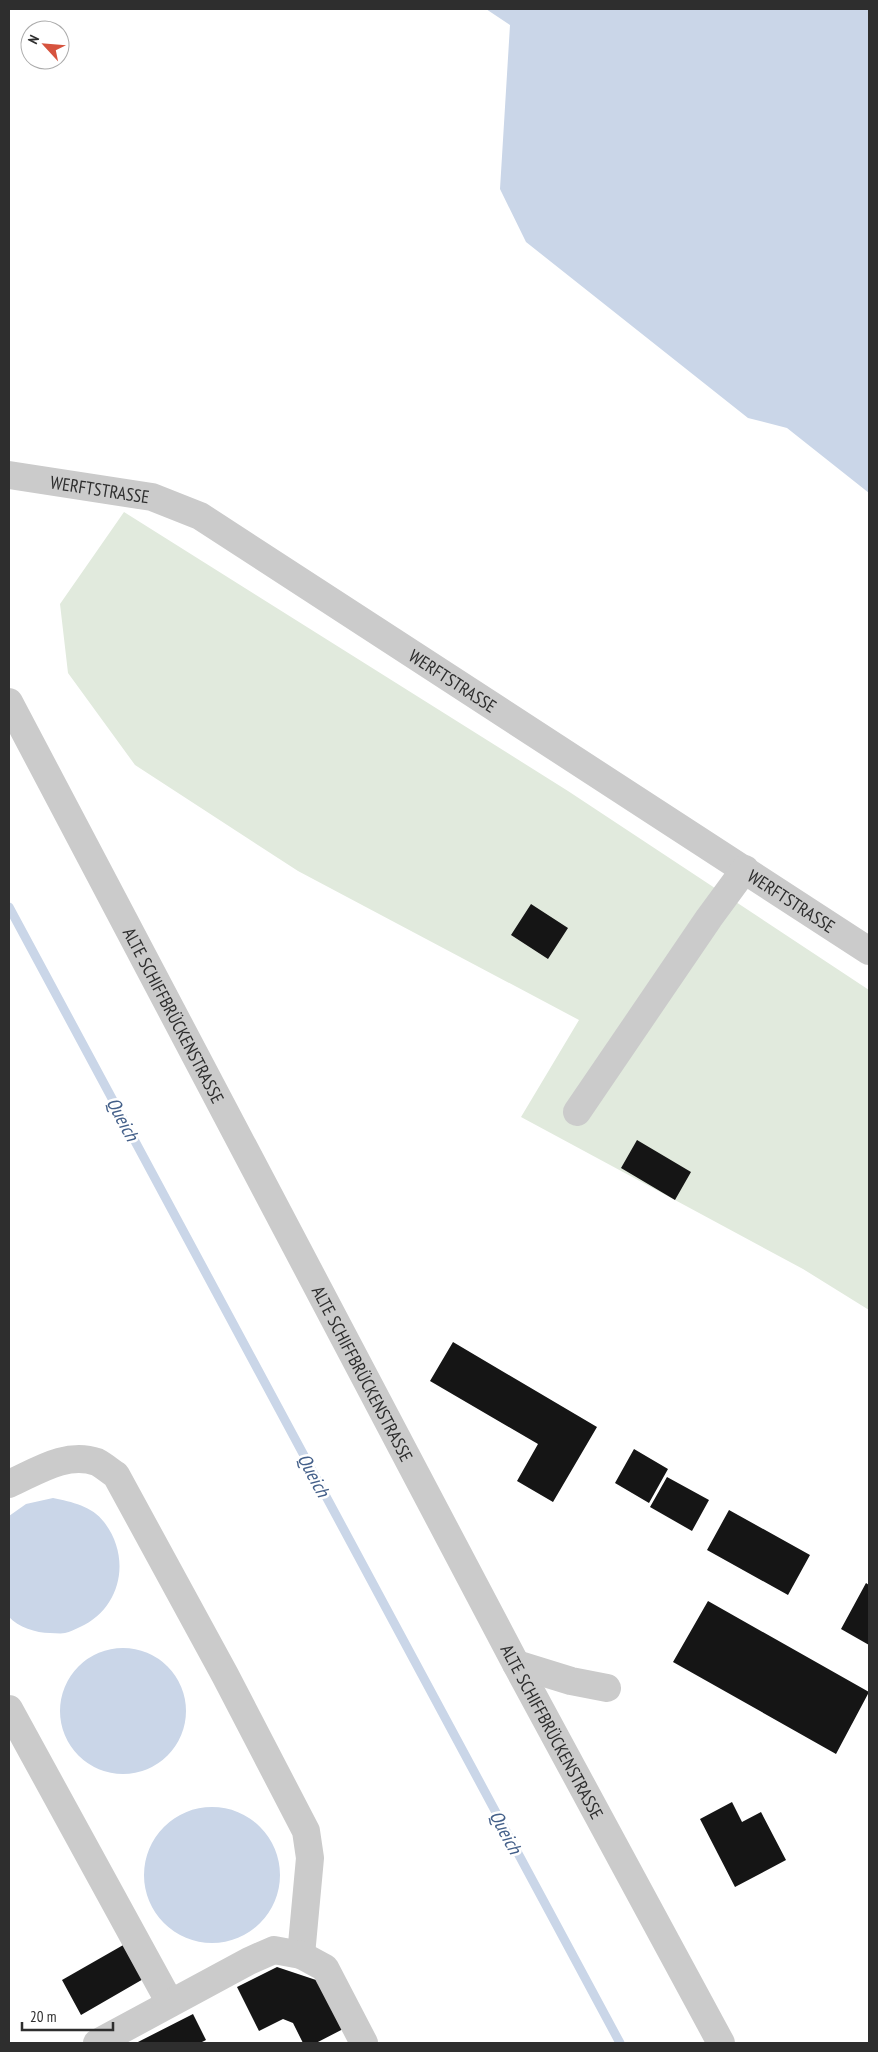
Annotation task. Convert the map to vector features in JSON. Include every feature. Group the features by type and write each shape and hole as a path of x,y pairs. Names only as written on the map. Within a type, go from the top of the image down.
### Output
{"street":[{"name":"WERFTSTRASSE","path":"9,475 152,497 200,516 869,951"},
{"name":"ALTE SCHIFFBRÜCKENSTRASSE","path":"9,702 516,1664 721,2043"},
{"path":"576,1112 709,918 745,869"},
{"path":"9,1484 56,1462 76,1458 98,1462 116,1475 225,1676 306,1831 310,1858 301,1955"},
{"path":"516,1664 571,1681 607,1688"},
{"path":"9,1709 170,2003"},
{"path":"97,2043 274,1950 301,1955 325,1968 364,2043"}],"shaded area":[{"path":"124,512 568,791 869,990 869,1310 803,1269 521,1117 579,1020 298,871 135,765 68,673 60,604"}],"water":[{"path":"486,9 869,9 869,493 787,428 748,418 526,242 500,189 510,25"},
{"path":"53,1498 88,1508 104,1522 113,1536 120,1566 118,1581 113,1595 105,1608 94,1619 69,1632 62,1633 33,1631 17,1624 9,1617 9,1516 26,1504"},
{"path":"123,1648 147,1653 158,1658 168,1666 176,1676 181,1687 186,1711 181,1735 176,1746 168,1756 158,1764 147,1769 123,1774 99,1769 88,1764 78,1756 70,1746 65,1735 60,1711 65,1687 70,1676 78,1666 88,1658 99,1653"},
{"path":"212,1807 238,1812 250,1818 260,1827 269,1837 275,1849 280,1875 275,1901 269,1913 260,1923 250,1932 238,1938 212,1943 186,1938 174,1932 164,1923 155,1913 149,1901 144,1875 149,1849 155,1837 164,1827 174,1818 186,1812"}],"building":[{"path":"531,904 568,928 548,959 511,935"},
{"path":"637,1140 691,1172 675,1200 621,1168"},
{"path":"453,1342 597,1427 553,1502 517,1481 538,1444 430,1381"},
{"path":"634,1449 668,1469 649,1503 615,1483"},
{"path":"667,1477 709,1500 692,1531 650,1507"},
{"path":"729,1510 810,1555 788,1595 707,1550"},
{"path":"866,1583 869,1585 869,1645 841,1629"},
{"path":"708,1601 869,1692 836,1754 673,1662"},
{"path":"732,1802 742,1822 761,1812 786,1860 735,1887 700,1819"},
{"path":"125,1944 145,1978 81,2015 62,1980"},
{"path":"277,1967 325,1983 347,2027 316,2043 303,2043 293,2023 283,2019 259,2031 237,1987"},
{"path":"193,2014 206,2040 200,2043 136,2043"}],"waterway":[{"name":"Queich","path":"9,907 620,2043"}]}
